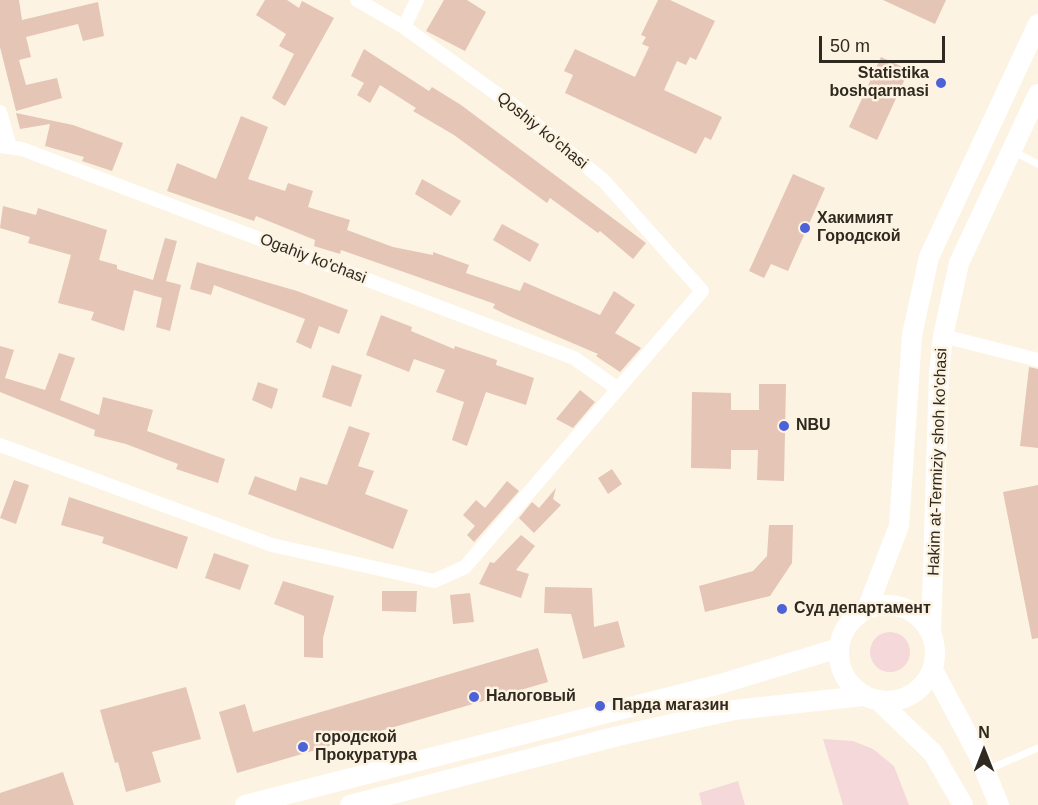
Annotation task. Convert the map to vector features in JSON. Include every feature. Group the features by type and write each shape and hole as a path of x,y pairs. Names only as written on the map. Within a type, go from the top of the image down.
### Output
{"main road":[{"name":"Hakim at-Termiziy shoh ko'chasi","path":"867,609 899,526 912,335 929,257 1038,24"},
{"name":"Hakim at-Termiziy shoh ko'chasi","path":"931,633 939,372 943,336 959,263 1038,94"},
{"path":"350,805 618,736 734,710 871,698 896,701 912,695 924,684 933,670 935,651 931,633 923,621 911,611 889,605 867,609 848,625 839,648 839,662 852,687 871,698 933,753 963,805"},
{"path":"245,805 717,686 839,648"},
{"path":"933,670 985,771 999,805"}],"street":[{"name":"Qoshiy ko'chasi","path":"357,0 404,27 515,107 604,181 702,291 618,389"},
{"path":"404,27 417,0"},
{"path":"0,112 5,147"},
{"name":"Ogahiy ko'chasi","path":"5,147 22,148 574,358 618,389"},
{"path":"943,336 1038,360"},
{"path":"0,445 272,545 434,581 465,567 618,389"}],"lane":[{"path":"1012,150 1038,164"},
{"path":"985,771 1038,748"}],"shaded area":[{"path":"890,632 904,638 910,652 904,666 890,672 876,666 870,652 876,638"},
{"path":"823,739 853,741 873,749 894,766 909,805 843,805"},
{"path":"738,781 745,805 702,805 699,793"}],"building":[{"path":"0,0 19,0 22,20 98,2 104,36 83,41 78,24 26,37 31,57 19,60 26,85 57,78 62,98 16,111 0,47"},
{"path":"265,0 287,0 299,8 302,1 334,18 285,106 272,98 294,54 279,46 286,34 256,15"},
{"path":"444,0 467,0 486,12 465,51 426,31"},
{"path":"658,0 670,0 715,21 696,60 690,57 686,65 677,61 664,90 722,117 711,140 705,137 696,154 565,93 573,75 564,71 575,49 635,77 649,47 642,44 646,37 641,35"},
{"path":"883,0 946,0 935,24"},
{"path":"364,49 429,91 432,87 461,105 646,243 633,259 600,231 598,233 550,198 547,203 454,135 413,111 416,108 380,85 370,103 357,95 364,83 351,76"},
{"path":"881,57 909,70 877,140 849,127"},
{"path":"16,113 73,125 123,143 112,171 82,161 84,157 45,146 50,124 20,129"},
{"path":"241,116 268,127 248,179 285,191 288,183 313,191 308,207 350,220 347,230 393,247 433,255 433,252 469,265 466,273 520,291 524,282 600,315 614,291 635,305 615,333 641,348 620,372 596,356 598,354 509,316 493,308 495,304 341,250 340,254 314,246 315,240 256,216 254,221 167,191 177,163 216,179"},
{"path":"793,174 825,188 788,271 771,264 764,278 749,271"},
{"path":"422,179 461,201 451,216 415,194"},
{"path":"3,206 36,215 38,208 107,230 99,260 117,265 117,269 153,280 165,238 177,241 166,281 181,285 170,331 156,327 162,298 134,290 124,331 91,320 94,312 58,303 71,255 28,243 30,237 0,228"},
{"path":"502,224 539,244 530,262 493,240"},
{"path":"197,262 297,291 348,310 339,334 319,326 311,349 296,342 305,319 214,285 211,295 190,289"},
{"path":"381,315 412,327 411,331 454,349 455,346 497,360 496,365 534,378 526,405 486,392 467,446 452,440 464,402 436,392 445,370 414,359 409,372 366,355"},
{"path":"0,346 14,350 5,378 45,390 59,353 75,358 60,400 99,415 103,397 153,410 147,431 225,459 218,483 176,469 178,464 126,444 94,436 95,430 0,392"},
{"path":"332,365 362,375 351,407 322,397"},
{"path":"1029,367 1038,369 1038,448 1020,446"},
{"path":"258,382 278,389 272,409 252,400"},
{"path":"759,384 786,384 784,481 757,480 758,450 731,450 731,469 691,468 692,392 731,393 731,410 759,410"},
{"path":"580,390 595,402 573,428 556,419"},
{"path":"349,426 370,433 358,466 374,471 365,494 408,510 393,549 248,494 255,476 296,491 300,477 327,485"},
{"path":"612,469 622,484 608,494 598,478"},
{"path":"14,480 29,485 16,524 0,518"},
{"path":"507,481 519,491 474,542 467,535 475,526 463,515 476,500 485,508"},
{"path":"1038,485 1038,638 1032,639 1003,492"},
{"path":"556,488 553,499 561,505 534,533 519,518 532,502 539,508"},
{"path":"69,497 188,537 177,569 102,543 104,537 61,525"},
{"path":"769,525 793,525 792,563 770,596 705,612 699,586 753,571 767,556"},
{"path":"521,535 535,546 516,570 529,574 521,598 479,584 490,562 494,563"},
{"path":"214,553 249,565 240,590 205,578"},
{"path":"283,581 334,596 323,638 323,658 304,657 304,616 274,604"},
{"path":"545,587 592,588 594,627 618,621 625,647 583,659 571,614 544,613"},
{"path":"382,591 417,591 416,612 382,611"},
{"path":"470,593 474,622 453,624 450,595"},
{"path":"538,648 548,682 237,773 219,712 245,704 253,732"},
{"path":"186,687 201,739 152,752 161,782 126,792 100,710"},
{"path":"63,772 74,805 0,805 0,793"}],"place":[{"name":"Statistika boshqarmasi","path":"941,83"},
{"name":"Хакимият Городской","path":"805,228"},
{"name":"NBU","path":"784,426"},
{"name":"Суд департамент","path":"782,609"},
{"name":"Налоговый","path":"474,697"},
{"name":"Парда магазин","path":"600,706"},
{"name":"городской Прокуратура","path":"303,747"}]}
